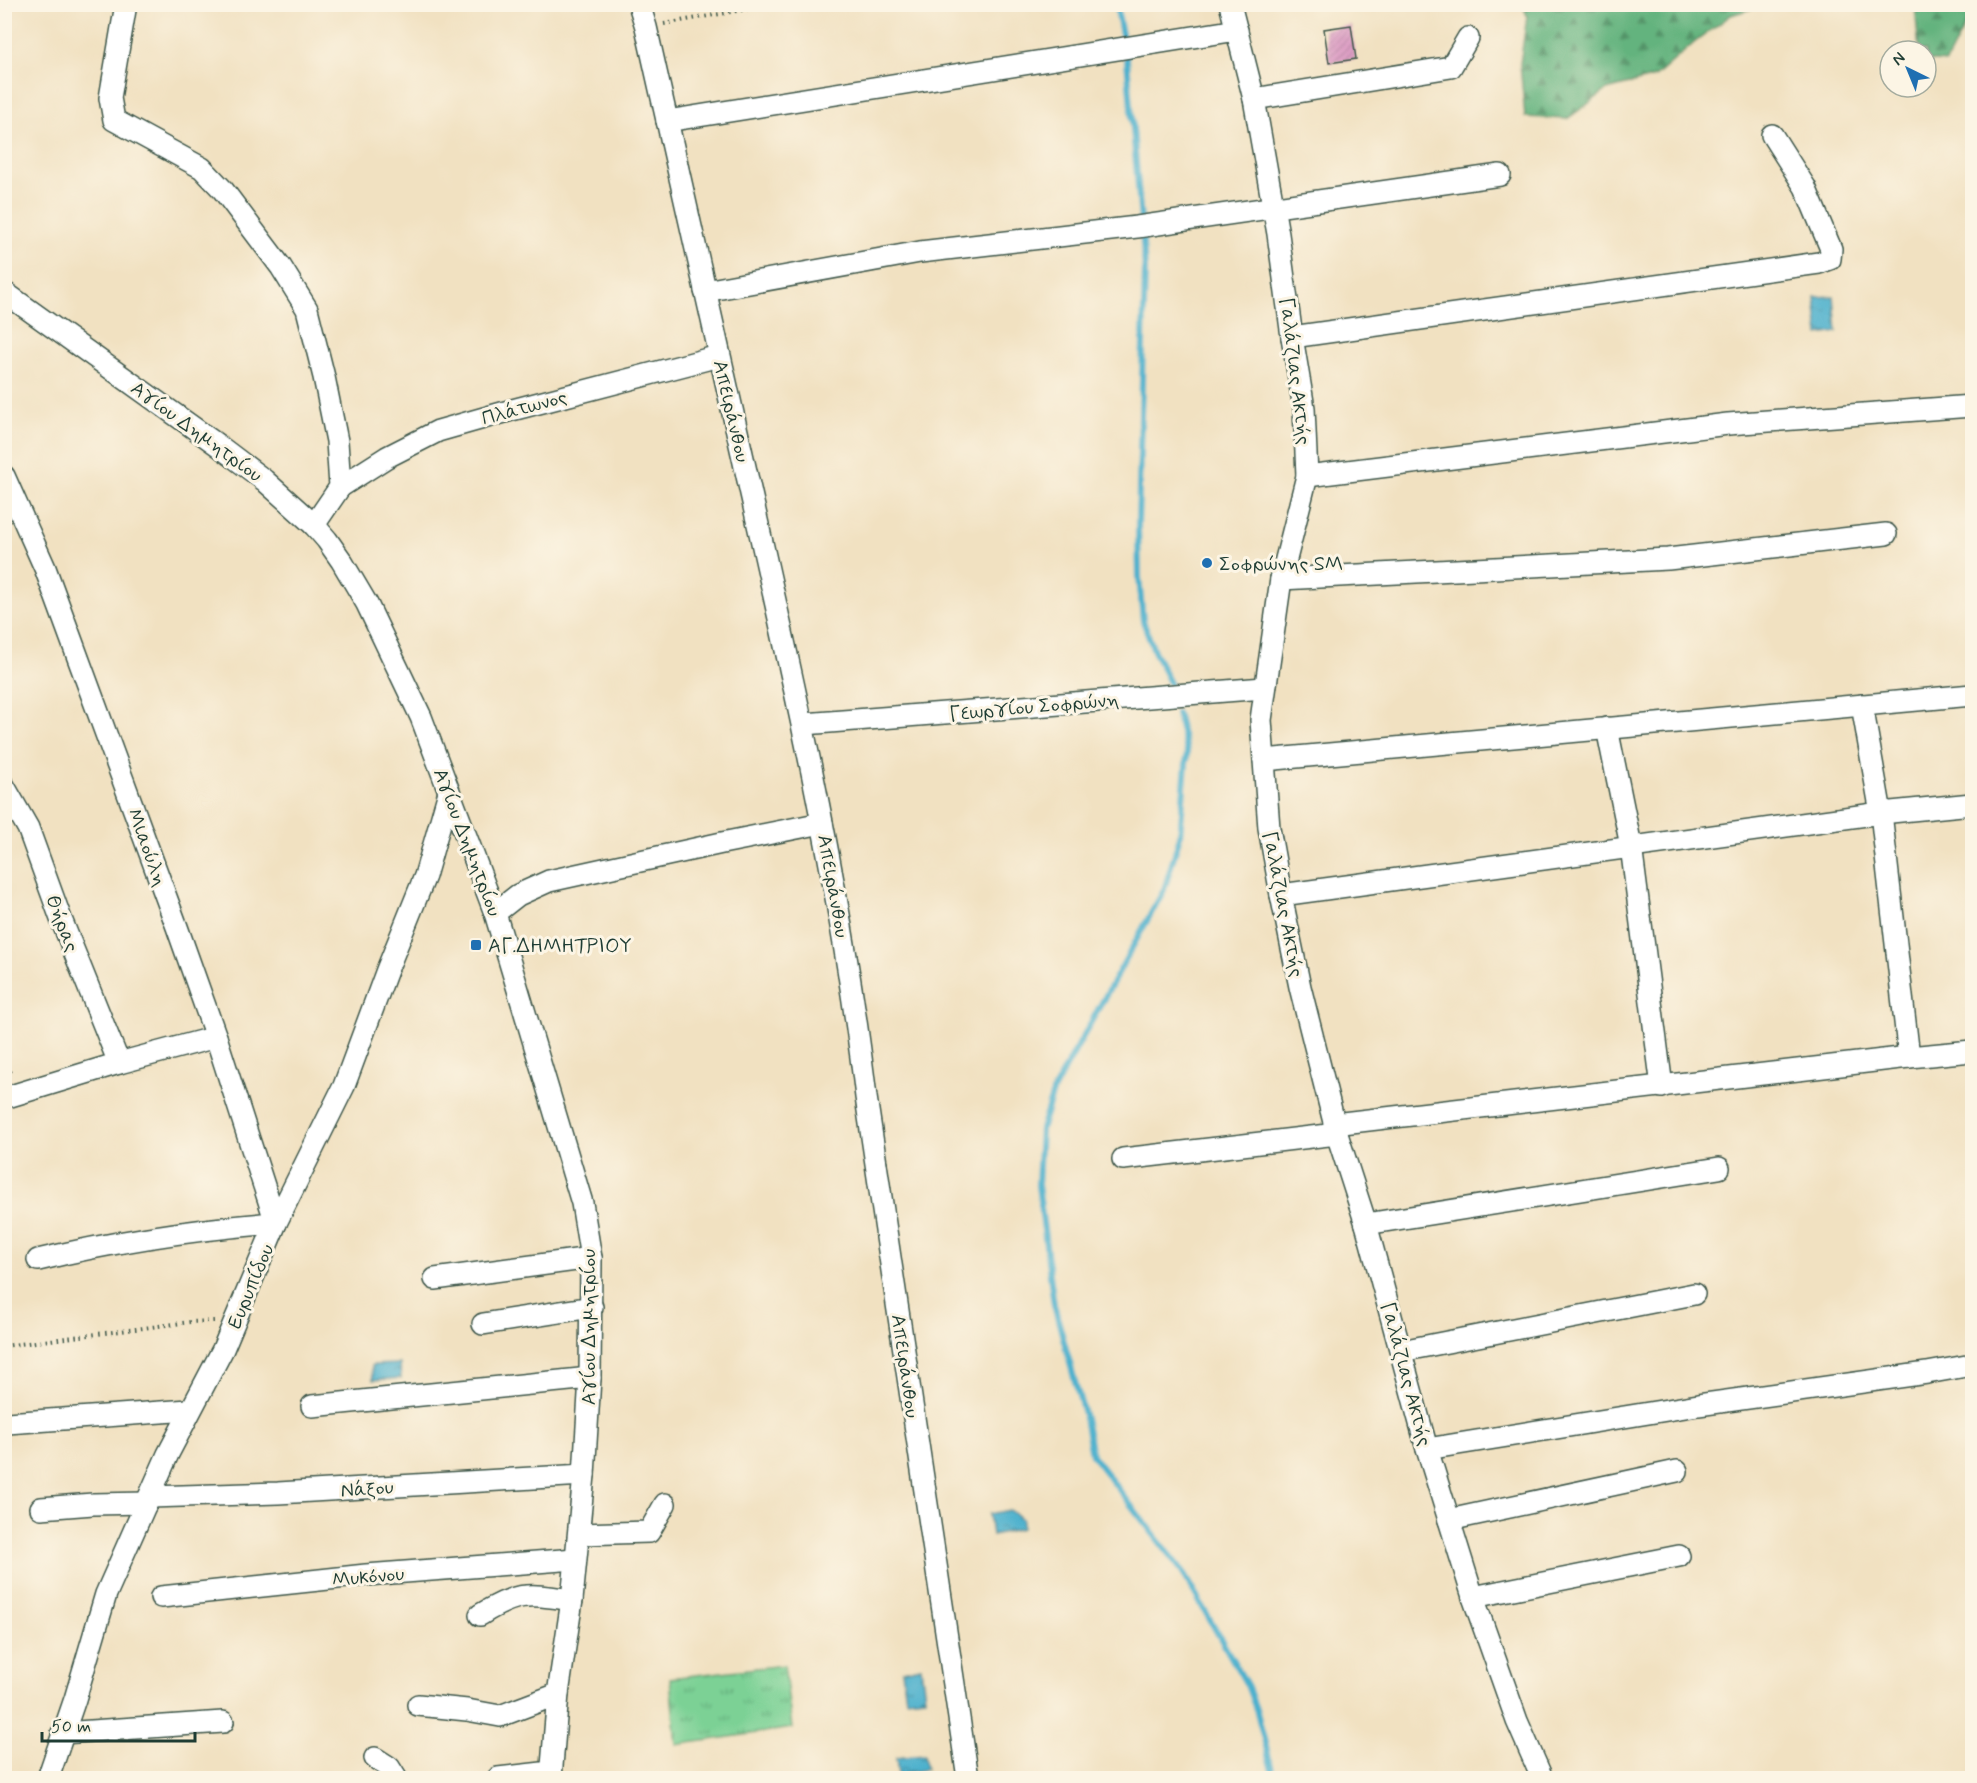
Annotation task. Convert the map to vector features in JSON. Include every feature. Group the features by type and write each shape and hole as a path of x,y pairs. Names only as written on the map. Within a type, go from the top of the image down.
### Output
{"street":[{"path":"126,4 110,98 114,120 202,168 223,190 262,241 307,309 334,430 340,487 314,525"},
{"name":"Απειράνθου","path":"639,4 804,724 855,1008 968,1779"},
{"name":"Γαλάζιας Ακτής","path":"1230,4 1254,99 1274,208 1304,408 1307,476 1281,579 1261,720 1269,828 1300,987 1336,1129 1366,1224 1427,1449 1473,1597 1517,1721 1542,1779"},
{"path":"667,121 1236,30"},
{"path":"1254,99 1451,67 1468,38"},
{"path":"1292,337 1730,276 1819,263 1830,259 1832,249 1805,187 1772,135"},
{"path":"705,291 920,252 1137,227 1500,175"},
{"name":"Αγίου Δημητρίου","path":"4,292 219,446 264,480 314,525 341,560 367,604 421,717 495,913 582,1203 591,1258 591,1378 584,1475 572,1600 558,1694 551,1776"},
{"name":"Πλάτωνος","path":"340,487 387,457 438,431 719,356"},
{"path":"1307,476 1728,424 1972,406"},
{"name":"Μιαούλη","path":"4,476 45,568 216,1037 276,1223"},
{"path":"1281,579 1668,559 1886,534"},
{"name":"Γεωργίου Σοφρώνη","path":"804,724 1264,688"},
{"path":"1264,760 1972,695"},
{"path":"1862,705 1881,813 1909,1056"},
{"path":"1606,728 1631,846 1662,1087"},
{"name":"Θήρας","path":"4,786 28,828 119,1063"},
{"name":"Ευρυπίδου","path":"48,1779 75,1700 106,1594 168,1454 236,1321 276,1223 344,1086 425,876 449,792"},
{"path":"1281,895 1881,813 1972,804"},
{"path":"495,913 518,895 549,880 822,823"},
{"path":"4,1098 119,1063 216,1037"},
{"path":"1123,1159 1662,1087 1909,1056 1972,1051"},
{"path":"1366,1224 1719,1168"},
{"path":"38,1260 89,1247 172,1234 276,1223"},
{"path":"435,1279 591,1258"},
{"path":"1401,1351 1694,1294"},
{"path":"483,1324 592,1307"},
{"path":"1427,1449 1698,1405 1972,1365"},
{"path":"312,1406 591,1378"},
{"path":"7,1423 189,1410"},
{"path":"1449,1520 1677,1472"},
{"name":"Νάξου","path":"41,1508 584,1475"},
{"path":"579,1534 649,1532 664,1504"},
{"path":"1473,1597 1679,1556"},
{"name":"Μυκόνου","path":"162,1597 366,1575 575,1559"},
{"path":"480,1615 502,1601 530,1594 572,1600"},
{"path":"418,1705 500,1716 558,1694"},
{"path":"62,1734 223,1722"},
{"path":"375,1758 389,1767 396,1779"},
{"path":"498,1779 551,1776"}],"path":[{"path":"646,27 776,4"},
{"path":"4,1346 190,1322 236,1321"}],"green space":[{"path":"1523,4 1764,5 1731,15 1655,77 1607,90 1567,119 1525,117 1520,64 1527,16"},
{"path":"1915,5 1970,5 1969,17 1946,62 1938,61 1938,39 1918,39"},
{"path":"784,1665 792,1728 676,1745 670,1678"}],"water":[{"path":"1834,296 1837,332 1819,335 1815,297"},
{"path":"400,1364 401,1378 373,1380 372,1365"},
{"path":"1009,1510 1022,1519 1022,1528 992,1535 989,1514"},
{"path":"921,1667 925,1697 906,1699 902,1671"},
{"path":"924,1755 926,1769 898,1775 896,1758"}],"building":[{"path":"1351,25 1356,59 1329,63 1324,29"}],"waterway":[{"path":"1116,4 1127,60 1141,221"},
{"path":"1142,231 1145,269 1138,525 1139,577 1143,621 1154,651 1170,683"},
{"path":"1177,713 1187,751 1180,836 1164,890 1054,1089 1041,1129 1038,1185 1054,1305 1085,1418 1092,1455 1182,1571 1247,1685 1257,1712 1274,1778"}],"place":[{"name":"Σοφρώνης SM","path":"1207,563"},
{"name":"ΑΓ.ΔΗΜΗΤΡΙΟΥ","path":"476,945"}]}
